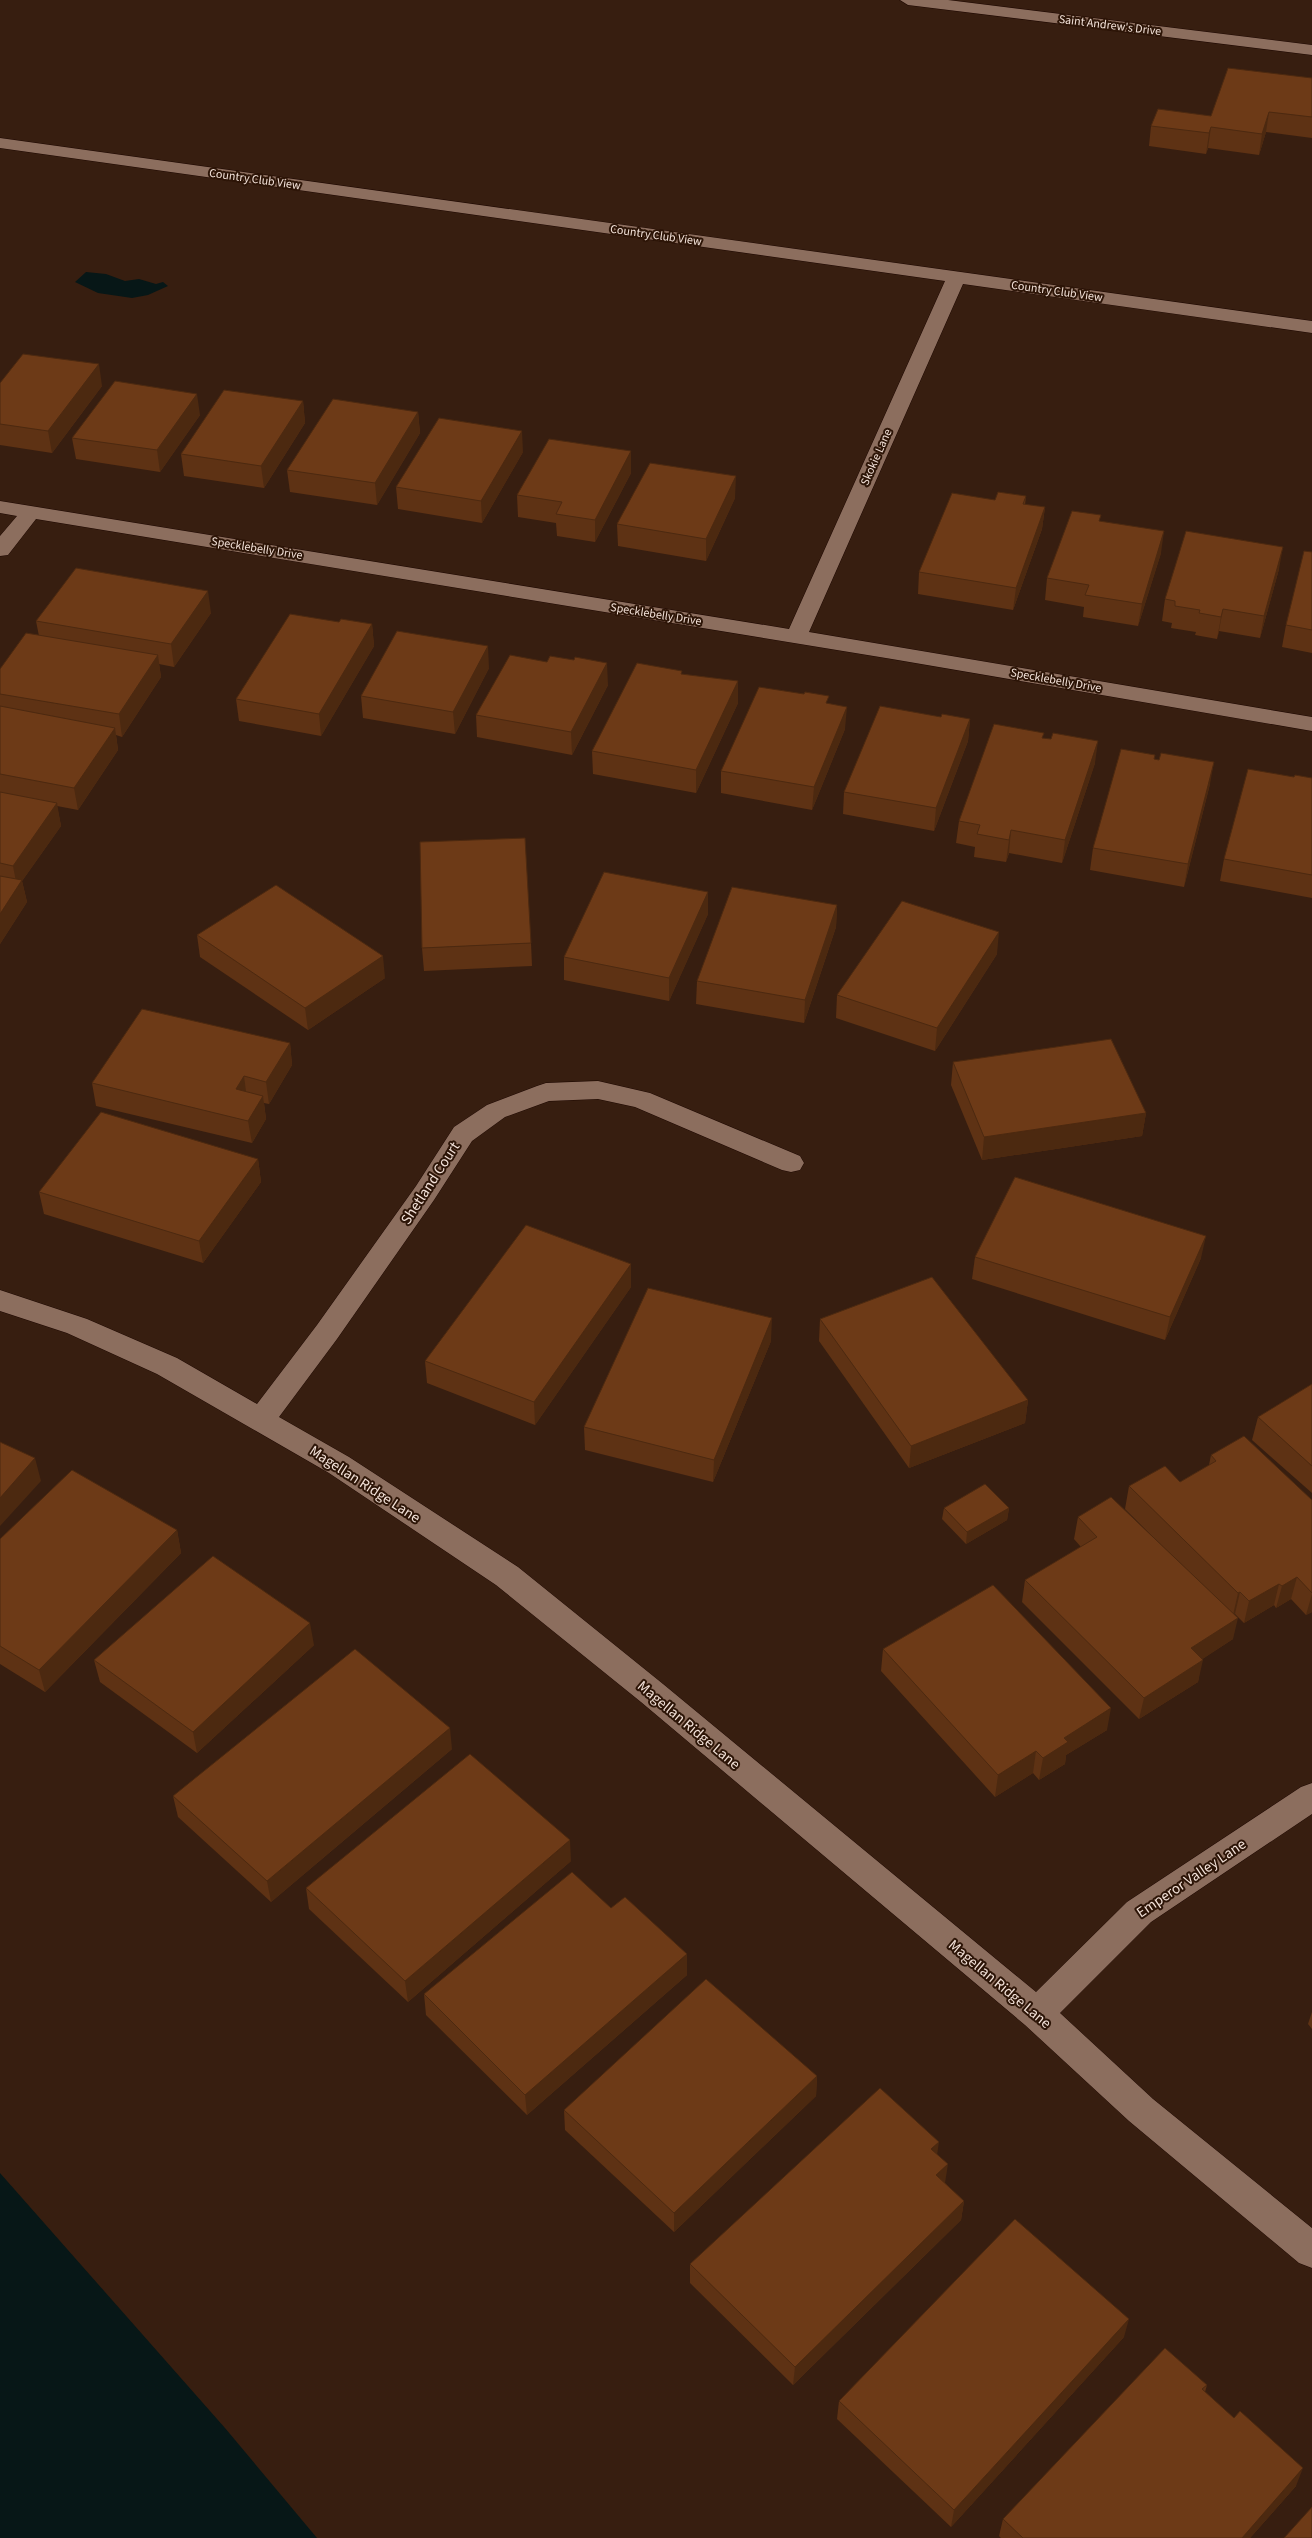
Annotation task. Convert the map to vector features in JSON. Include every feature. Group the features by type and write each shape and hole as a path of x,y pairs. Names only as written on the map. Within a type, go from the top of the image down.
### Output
{"street":[{"name":"Saint Andrew's Drive","path":"908,0 1312,50"},
{"name":"Country Club View","path":"0,144 1312,326"},
{"name":"Skokie Lane","path":"796,637 956,277"},
{"name":"Specklebelly Drive","path":"0,507 892,652 1312,724"},
{"path":"0,550 31,512"},
{"name":"Shetland Court","path":"261,1420 333,1325 425,1193 463,1134 496,1111 546,1092 598,1090 642,1099 791,1163"},
{"name":"Magellan Ridge Lane","path":"0,1300 77,1326 167,1366 339,1465 506,1576 652,1693 1037,2014 1141,2110 1312,2251"},
{"name":"Emperor Valley Lane","path":"1037,2014 1139,1912 1312,1797"}],"shaded area":[{"path":"86,272 106,274 125,281 139,279 156,284 163,282 168,286 148,295 132,298 98,293 75,282"},
{"path":"0,2173 225,2428 317,2538 0,2538"}],"building":[{"path":"1228,68 1312,78 1312,117 1269,112 1262,134 1211,127 1209,133 1151,126 1158,109 1211,116"},
{"path":"23,354 99,364 48,431 0,424 0,383"},
{"path":"115,381 197,394 157,450 72,438"},
{"path":"224,390 303,401 261,466 181,454"},
{"path":"333,399 418,412 375,483 287,470"},
{"path":"439,418 522,431 481,501 396,487"},
{"path":"549,439 631,451 595,520 556,514 562,502 517,495"},
{"path":"650,463 736,476 706,539 617,524"},
{"path":"998,492 1026,496 1023,504 1045,507 1016,588 919,572 952,493 995,500"},
{"path":"1072,511 1101,515 1099,521 1164,531 1142,604 1085,595 1089,585 1047,578"},
{"path":"1186,531 1283,547 1264,616 1223,609 1221,617 1199,613 1200,610 1175,606 1175,601 1165,599"},
{"path":"1304,551 1312,552 1312,630 1286,625"},
{"path":"76,568 208,591 171,644 36,621"},
{"path":"290,614 339,622 341,619 372,624 319,714 236,699"},
{"path":"397,631 488,646 453,712 361,696"},
{"path":"26,633 158,655 119,714 0,694 0,669"},
{"path":"510,655 547,662 550,656 574,660 575,657 607,663 571,732 476,715"},
{"path":"637,663 682,671 681,674 738,681 696,770 592,751"},
{"path":"759,687 829,696 826,703 847,707 814,787 721,771"},
{"path":"0,706 115,728 74,788 0,774"},
{"path":"880,706 941,717 942,714 970,719 936,808 844,792"},
{"path":"994,724 1044,733 1042,738 1051,739 1053,733 1098,741 1065,840 1011,830 1009,840 977,834 980,825 959,821"},
{"path":"1121,749 1155,755 1154,759 1159,760 1161,753 1214,762 1188,864 1093,848"},
{"path":"1248,769 1294,777 1295,775 1312,778 1312,875 1224,859"},
{"path":"0,792 57,803 13,866 0,863"},
{"path":"525,838 531,943 422,948 420,842"},
{"path":"604,872 708,892 669,978 564,957"},
{"path":"0,876 22,880 0,914"},
{"path":"276,885 383,956 305,1008 197,935"},
{"path":"732,887 837,905 805,1000 697,981"},
{"path":"902,901 999,932 937,1028 837,995"},
{"path":"142,1009 290,1043 266,1082 244,1076 236,1089 263,1096 248,1121 92,1083"},
{"path":"1111,1039 1146,1113 984,1137 953,1062"},
{"path":"101,1112 258,1159 199,1241 39,1192"},
{"path":"1015,1177 1206,1236 1170,1317 975,1257"},
{"path":"526,1225 631,1264 534,1402 425,1361"},
{"path":"932,1277 1028,1400 911,1446 820,1319"},
{"path":"648,1288 772,1318 714,1460 584,1427"},
{"path":"1312,1384 1312,1466 1258,1417"},
{"path":"1244,1436 1312,1500 1312,1593 1297,1577 1282,1586 1279,1584 1249,1601 1240,1592 1238,1593 1129,1486 1165,1466 1180,1482 1216,1461 1211,1455"},
{"path":"0,1442 35,1458 0,1498"},
{"path":"72,1470 177,1530 39,1670 0,1646 0,1539"},
{"path":"985,1484 1009,1508 967,1532 944,1508"},
{"path":"1111,1497 1238,1618 1191,1648 1203,1660 1144,1698 1025,1580 1097,1537 1078,1517"},
{"path":"213,1556 310,1623 193,1732 94,1660"},
{"path":"993,1585 1111,1708 1064,1738 1068,1742 1043,1758 1036,1751 998,1775 883,1649"},
{"path":"355,1649 450,1728 267,1881 173,1796"},
{"path":"470,1754 570,1840 405,1981 306,1888"},
{"path":"572,1872 611,1908 625,1897 687,1954 525,2095 424,1994"},
{"path":"706,1979 817,2076 674,2213 564,2110"},
{"path":"880,2088 939,2142 931,2149 948,2164 936,2175 964,2201 795,2367 690,2264"},
{"path":"1015,2219 1129,2319 954,2510 839,2401"},
{"path":"1165,2348 1207,2385 1202,2389 1234,2418 1240,2411 1303,2468 1242,2538 1023,2538 1003,2519"},
{"path":"1312,2507 1312,2538 1284,2538"}]}
